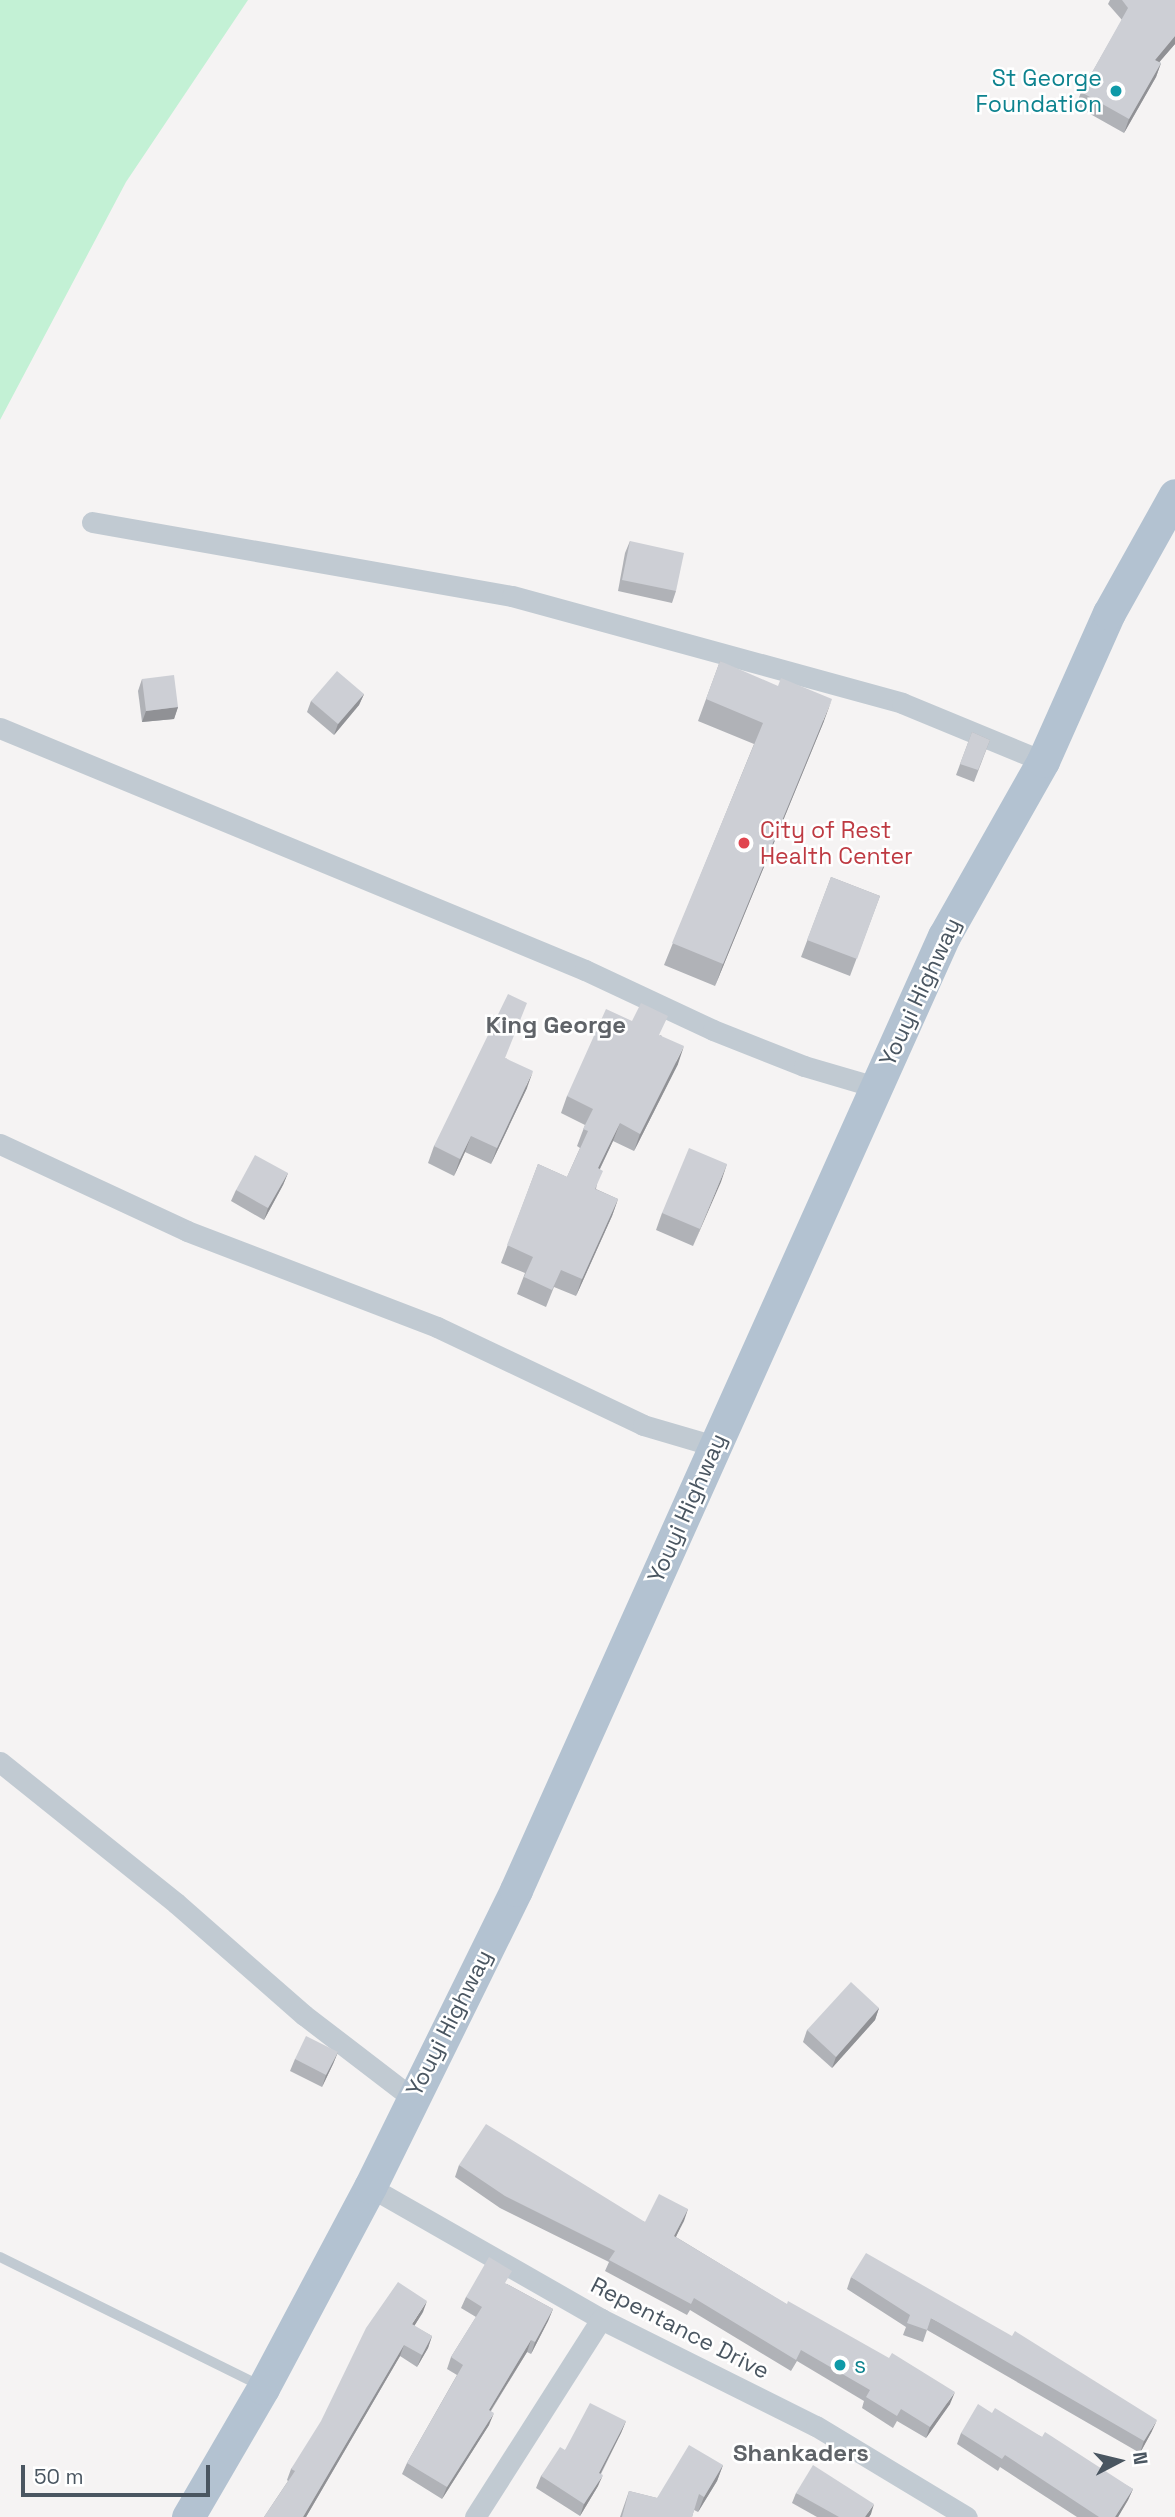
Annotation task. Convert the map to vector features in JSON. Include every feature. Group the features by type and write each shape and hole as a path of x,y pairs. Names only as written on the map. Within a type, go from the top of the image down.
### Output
{"main road":[{"name":"Youyi Highway","path":"188,2517 263,2388 370,2187 516,1890 944,936 1043,761 1109,613 1175,495"}],"street":[{"path":"92,522 512,596 902,703 1043,761"},
{"path":"0,728 585,970 713,1030 804,1066 876,1087"},
{"path":"0,1144 187,1231 437,1327 643,1425 715,1446"},
{"path":"0,1762 176,1903 304,2015 412,2098"},
{"name":"Repentance Drive","path":"370,2187 601,2319 816,2426 967,2517"},
{"path":"475,2517 601,2319"}],"lane":[{"path":"0,2257 263,2388"}],"green space":[{"path":"0,0 248,0 126,182 0,420"}],"building":[{"path":"1122,0 1175,0 1175,36 1155,60 1161,63 1129,119 1081,92 1128,8"},
{"path":"630,541 684,553 676,591 622,580"},
{"name":"City of Rest Health Center","path":"720,661 778,686 781,678 832,699 723,964 672,943 763,723 706,699"},
{"path":"337,671 364,694 338,724 311,701"},
{"path":"174,675 178,707 146,711 142,679"},
{"path":"972,732 990,740 978,770 960,764"},
{"path":"831,877 880,896 857,959 807,940"},
{"path":"508,994 527,1003 505,1058 533,1071 497,1148 471,1136 460,1159 434,1146"},
{"path":"641,1003 668,1016 659,1035 684,1046 640,1134 620,1123 598,1168 603,1171 595,1189 618,1199 582,1279 561,1270 552,1290 524,1277 533,1257 507,1245 538,1164 567,1177 588,1131 583,1129 593,1109 567,1096 606,1009 632,1021"},
{"path":"689,1148 727,1164 700,1229 662,1213"},
{"path":"255,1155 288,1173 268,1208 236,1190"},
{"path":"851,1982 879,2008 836,2057 807,2030"},
{"path":"306,2036 338,2052 326,2075 295,2059"},
{"path":"486,2124 645,2222 659,2194 688,2209 674,2236 787,2304 788,2301 889,2358 892,2353 955,2392 930,2427 901,2409 897,2416 866,2397 870,2390 801,2350 796,2360 694,2298 691,2304 609,2260 615,2251 505,2196 459,2165"},
{"path":"866,2253 1012,2336 1015,2331 1157,2420 1144,2441 931,2318 927,2330 907,2323 910,2315 851,2277"},
{"path":"489,2257 512,2271 505,2283 553,2309 535,2342 531,2340 489,2410 494,2413 447,2487 407,2463 463,2365 451,2357 482,2307 466,2297"},
{"path":"398,2282 427,2301 412,2324 432,2336 422,2355 404,2345 303,2517 264,2517 295,2471 291,2469 321,2421 366,2328"},
{"path":"590,2403 626,2421 599,2473 603,2475 584,2504 541,2476 560,2447 565,2450"},
{"path":"978,2404 992,2413 995,2408 1042,2437 1045,2432 1133,2489 1115,2517 1099,2517 1005,2455 1002,2459 961,2433"},
{"path":"689,2445 723,2465 704,2497 699,2494 692,2517 622,2517 629,2491 657,2498"},
{"path":"813,2465 874,2504 865,2517 839,2517 796,2493"}],"place":[{"name":"St George Foundation","path":"1116,91"},
{"name":"City of Rest Health Center","path":"744,843"},
{"name":"s","path":"840,2365"}],"district":[{"name":"King George","path":"556,1025"},
{"name":"Shankaders","path":"801,2453"}]}
